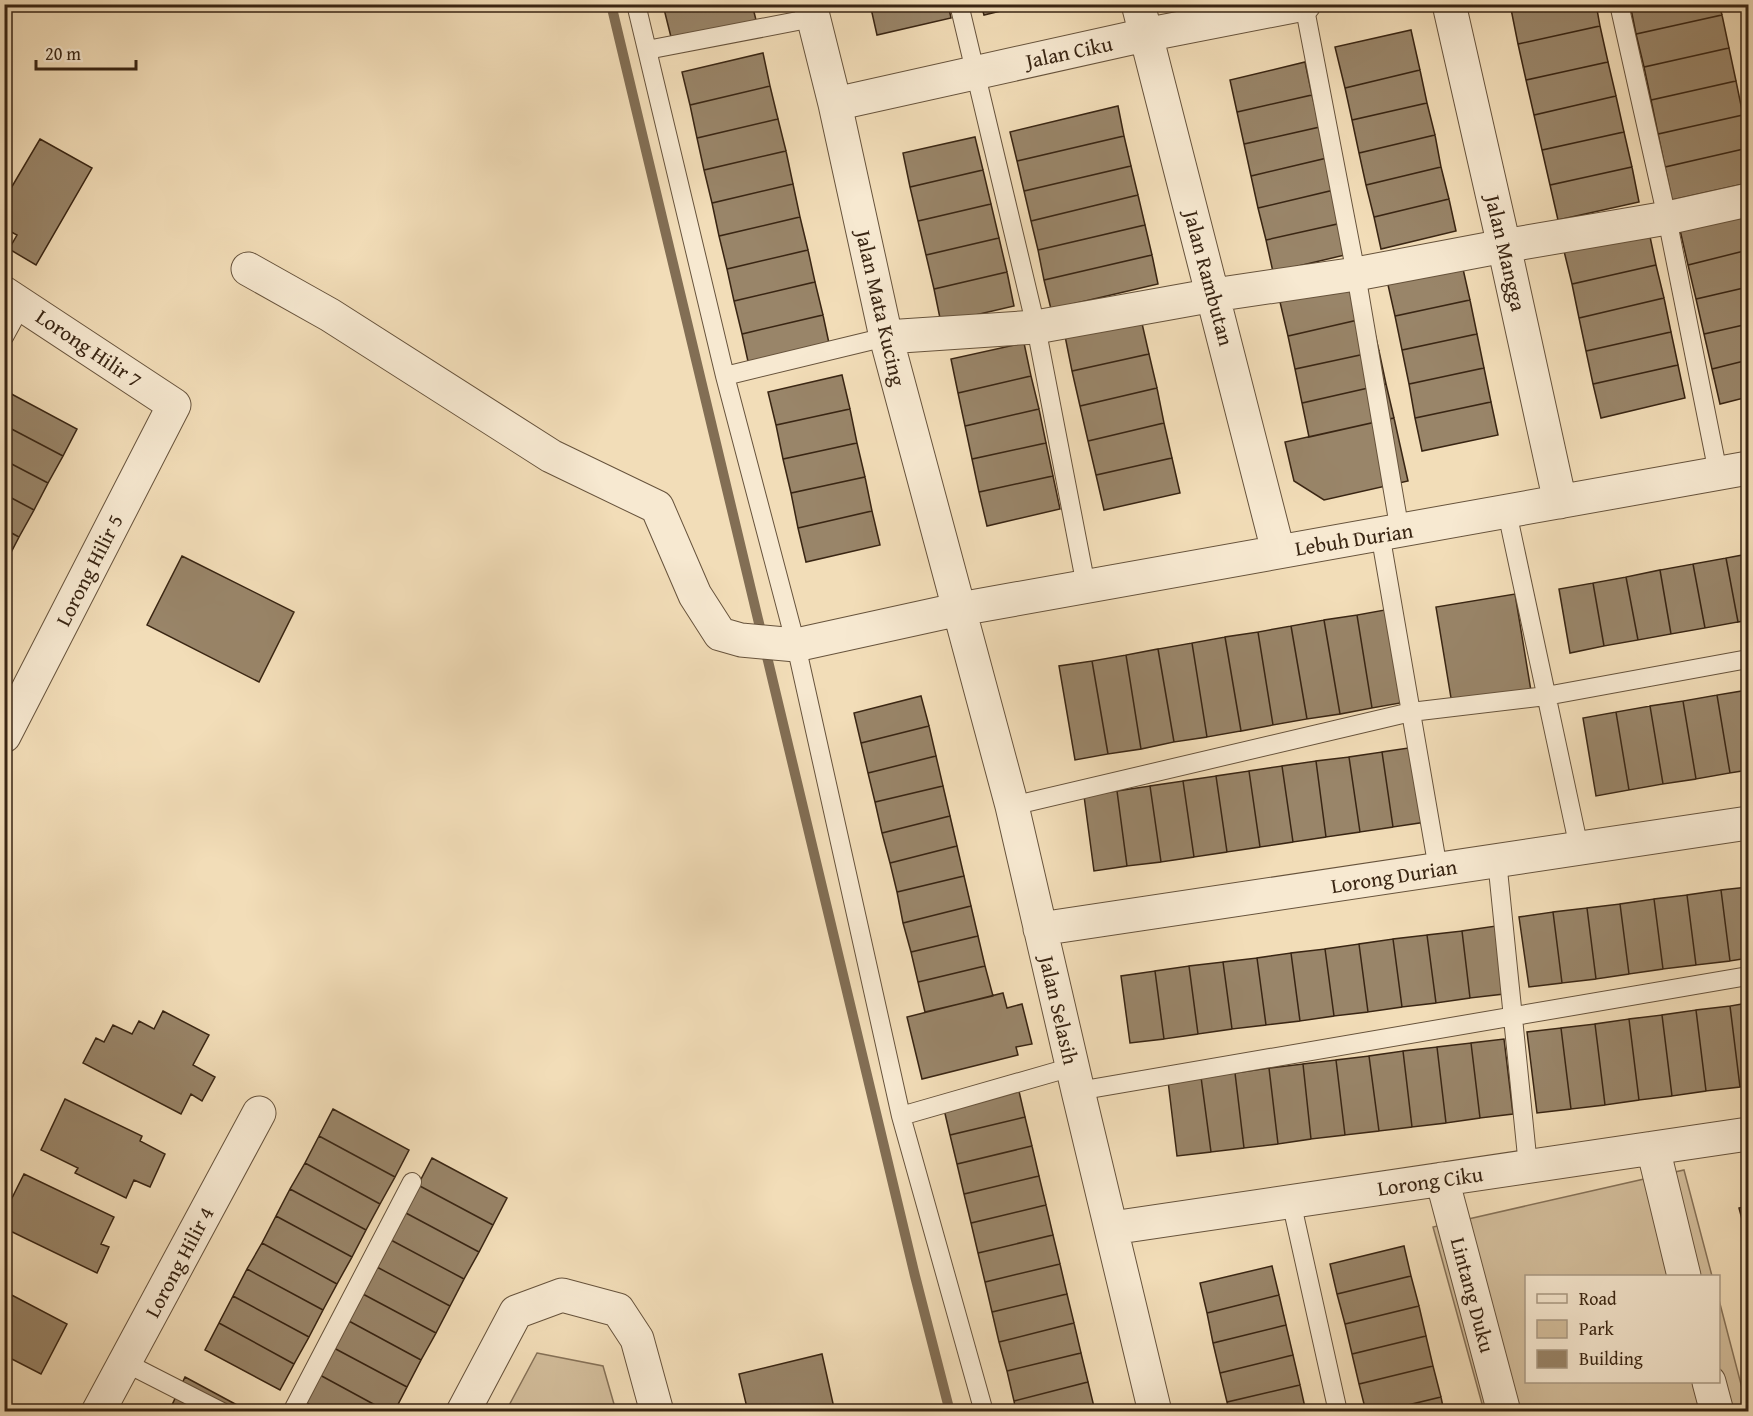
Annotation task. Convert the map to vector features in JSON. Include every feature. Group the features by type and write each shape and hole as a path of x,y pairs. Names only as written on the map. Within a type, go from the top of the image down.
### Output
{"street":[{"name":"Jalan Ciku","path":"835,104 977,72 1141,20 1304,4"},
{"name":"Jalan Mangga","path":"1449,4 1560,502"},
{"name":"Jalan Mata Kucing","path":"811,11 835,104 886,337 960,609"},
{"name":"Jalan Rambutan","path":"1141,20 1214,295 1278,551"},
{"path":"886,337 1036,327 1214,295 1356,274 1667,218 1749,200"},
{"path":"248,269 330,315 551,456 657,507 695,595 720,634 768,642"},
{"name":"Lorong Hilir 7","path":"13,298 174,405"},
{"name":"Lorong Hilir 5","path":"4,736 174,405"},
{"name":"Lebuh Durian","path":"768,642 1733,470"},
{"name":"Jalan Selasih","path":"960,609 1012,806 1155,1412"},
{"name":"Lorong Durian","path":"1040,929 1749,823"},
{"name":"Lorong Hilir 4","path":"98,1412 259,1113"},
{"name":"Lorong Ciku","path":"1112,1228 1749,1134"},
{"path":"1653,1148 1684,1275"},
{"name":"Lintang Duku","path":"1442,1179 1504,1412"},
{"path":"463,1412 516,1312 562,1296 618,1310 637,1339 657,1412"},
{"path":"1709,1383 1717,1412"}],"lane":[{"path":"636,4 724,376 768,642 984,1412"},
{"path":"959,4 1036,327 1086,586"},
{"path":"1304,4 1356,274 1412,712 1438,869"},
{"path":"1619,4 1667,218 1733,470"},
{"path":"647,50 811,11"},
{"path":"4,337 13,298"},
{"path":"724,376 886,337"},
{"path":"1507,512 1579,848"},
{"path":"1012,806 1412,712 1546,696 1749,659"},
{"path":"1497,860 1528,1166"},
{"path":"901,1116 1075,1079 1513,1016 1749,976"},
{"path":"292,1412 412,1182"},
{"path":"1291,1201 1338,1412"},
{"path":"126,1363 222,1412"}],"green space":[{"path":"1684,1170 1712,1275 1525,1275 1525,1383 1720,1383 1720,1304 1748,1411 1484,1411 1433,1227"},
{"path":"537,1353 603,1366 616,1411 506,1411"}],"building":[{"path":"663,4 680,4 664,9"},
{"path":"680,4 752,4 756,20 672,41 664,9"},
{"path":"870,4 948,4 951,18 877,35"},
{"path":"981,4 1029,4 984,15"},
{"path":"1533,4 1596,4 1600,26 1518,44 1511,9"},
{"path":"1630,4 1719,4 1722,15 1636,34"},
{"path":"1722,15 1729,48 1644,67 1636,34"},
{"path":"1600,26 1608,62 1526,80 1518,44"},
{"path":"1411,30 1420,70 1345,88 1335,47"},
{"path":"1729,48 1736,81 1651,100 1644,67"},
{"path":"763,53 770,86 690,105 682,72"},
{"path":"1305,62 1312,95 1237,112 1230,80"},
{"path":"1608,62 1616,96 1534,115 1526,80"},
{"path":"1420,70 1427,103 1352,120 1345,88"},
{"path":"1736,81 1743,115 1658,134 1651,100"},
{"path":"770,86 778,119 697,138 690,105"},
{"path":"1312,95 1320,127 1244,144 1237,112"},
{"path":"1616,96 1624,132 1542,150 1534,115"},
{"path":"1427,103 1435,135 1359,153 1352,120"},
{"path":"1118,106 1124,136 1017,161 1010,132"},
{"path":"1743,115 1748,148 1665,167 1658,134"},
{"path":"778,119 786,151 704,170 697,138"},
{"path":"1320,127 1327,158 1251,176 1244,144"},
{"path":"1624,132 1632,167 1550,185 1542,150"},
{"path":"1435,135 1441,167 1366,185 1359,153"},
{"path":"1124,136 1131,166 1024,191 1017,161"},
{"path":"975,137 983,170 910,187 903,153"},
{"path":"40,139 92,168 36,265 9,249 17,235 4,228 4,200"},
{"path":"1748,148 1748,183 1672,200 1665,167"},
{"path":"786,151 793,184 712,203 704,170"},
{"path":"1327,158 1334,190 1258,208 1251,176"},
{"path":"1131,166 1138,195 1031,221 1024,191"},
{"path":"1441,167 1449,199 1374,217 1366,185"},
{"path":"1632,167 1639,202 1558,220 1550,185"},
{"path":"983,170 991,204 918,221 910,187"},
{"path":"793,184 800,217 719,236 712,203"},
{"path":"1334,190 1342,223 1266,240 1258,208"},
{"path":"1138,195 1145,225 1038,250 1031,221"},
{"path":"1449,199 1456,231 1381,249 1374,217"},
{"path":"991,204 999,238 926,255 918,221"},
{"path":"1748,214 1748,250 1688,265 1680,230"},
{"path":"800,217 808,250 727,269 719,236"},
{"path":"1342,223 1349,254 1273,272 1266,240"},
{"path":"1145,225 1152,255 1044,280 1038,250"},
{"path":"1649,232 1656,265 1572,284 1564,251"},
{"path":"999,238 1007,272 934,289 926,255"},
{"path":"808,250 815,282 734,301 727,269"},
{"path":"1748,250 1748,287 1696,299 1688,265"},
{"path":"1152,255 1158,284 1051,309 1044,280"},
{"path":"1461,260 1470,300 1395,316 1386,276"},
{"path":"1656,265 1664,298 1579,318 1572,284"},
{"path":"1007,272 1014,306 941,323 934,289"},
{"path":"815,282 823,315 742,334 734,301"},
{"path":"1364,283 1371,317 1288,336 1280,302"},
{"path":"1748,287 1748,324 1704,334 1696,299"},
{"path":"1664,298 1671,332 1586,351 1579,318"},
{"path":"1470,300 1477,334 1402,350 1395,316"},
{"path":"823,315 830,348 749,366 742,334"},
{"path":"1371,317 1379,351 1295,369 1288,336"},
{"path":"1141,319 1149,354 1072,371 1065,336"},
{"path":"1748,324 1748,360 1712,369 1704,334"},
{"path":"1671,332 1678,365 1593,384 1586,351"},
{"path":"1477,334 1484,368 1409,384 1402,350"},
{"path":"1024,343 1031,376 958,393 951,359"},
{"path":"1379,351 1386,384 1302,403 1295,369"},
{"path":"1149,354 1157,388 1080,406 1072,371"},
{"path":"1748,360 1748,397 1720,404 1712,369"},
{"path":"1678,365 1685,398 1601,418 1593,384"},
{"path":"1484,368 1491,402 1415,418 1409,384"},
{"path":"842,375 850,409 776,425 768,392"},
{"path":"1031,376 1039,409 965,426 958,393"},
{"path":"1386,384 1394,418 1309,437 1302,403"},
{"path":"1157,388 1164,423 1088,441 1080,406"},
{"path":"4,390 77,429 63,456 4,425"},
{"path":"1491,402 1498,435 1422,451 1415,418"},
{"path":"850,409 857,443 783,459 776,425"},
{"path":"1039,409 1046,443 972,459 965,426"},
{"path":"1394,418 1408,481 1324,500 1294,481 1285,442"},
{"path":"1164,423 1172,458 1096,475 1088,441"},
{"path":"4,425 63,456 48,483 4,460"},
{"path":"857,443 865,477 791,493 783,459"},
{"path":"1046,443 1053,476 979,492 972,459"},
{"path":"1172,458 1180,493 1104,510 1096,475"},
{"path":"4,460 48,483 34,510 4,494"},
{"path":"1053,476 1060,509 987,526 979,492"},
{"path":"865,477 872,511 798,528 791,493"},
{"path":"4,494 34,510 19,537 4,529"},
{"path":"872,511 880,545 806,562 798,528"},
{"path":"4,529 19,537 5,564 4,564"},
{"path":"1748,554 1748,620 1738,622 1726,558"},
{"path":"182,556 294,612 259,682 147,625"},
{"path":"1726,558 1738,622 1705,628 1693,564"},
{"path":"1693,564 1705,628 1671,634 1660,570"},
{"path":"1660,570 1671,634 1638,640 1626,577"},
{"path":"1626,577 1638,640 1604,646 1593,583"},
{"path":"1593,583 1604,646 1570,653 1559,589"},
{"path":"1515,594 1531,691 1452,704 1436,607"},
{"path":"1390,609 1406,702 1372,708 1357,615"},
{"path":"1357,615 1372,708 1340,714 1324,620"},
{"path":"1324,620 1340,714 1307,719 1291,626"},
{"path":"1291,626 1307,719 1273,725 1258,632"},
{"path":"1258,632 1273,725 1241,731 1225,637"},
{"path":"1225,637 1241,731 1207,737 1192,643"},
{"path":"1192,643 1207,737 1174,742 1158,649"},
{"path":"1158,649 1174,742 1141,749 1126,655"},
{"path":"1126,655 1141,749 1108,754 1092,661"},
{"path":"1092,661 1108,754 1075,760 1059,666"},
{"path":"1748,690 1748,770 1730,773 1717,695"},
{"path":"1717,695 1730,773 1696,779 1683,701"},
{"path":"921,696 929,726 861,743 854,713"},
{"path":"1683,701 1696,779 1663,784 1650,706"},
{"path":"1650,706 1663,784 1629,790 1616,712"},
{"path":"1616,712 1629,790 1596,796 1583,718"},
{"path":"929,726 936,756 868,773 861,743"},
{"path":"1415,747 1426,822 1393,827 1382,752"},
{"path":"1382,752 1393,827 1360,832 1349,757"},
{"path":"936,756 943,786 875,802 868,773"},
{"path":"1349,757 1360,832 1326,837 1316,761"},
{"path":"1316,761 1326,837 1293,842 1282,766"},
{"path":"1282,766 1293,842 1260,847 1249,771"},
{"path":"1249,771 1260,847 1227,852 1216,776"},
{"path":"1216,776 1227,852 1194,857 1183,781"},
{"path":"1183,781 1194,857 1161,862 1150,786"},
{"path":"943,786 950,816 882,833 875,802"},
{"path":"1150,786 1161,862 1127,866 1117,791"},
{"path":"1117,791 1127,866 1094,871 1084,796"},
{"path":"950,816 957,846 890,863 882,833"},
{"path":"957,846 964,876 897,892 890,863"},
{"path":"964,876 971,906 903,923 897,892"},
{"path":"1748,887 1748,958 1730,961 1721,890"},
{"path":"1721,890 1730,961 1696,965 1687,895"},
{"path":"1687,895 1696,965 1663,969 1654,899"},
{"path":"1654,899 1663,969 1629,974 1620,904"},
{"path":"1620,904 1629,974 1596,979 1587,908"},
{"path":"971,906 978,936 911,952 903,923"},
{"path":"1587,908 1596,979 1562,983 1553,912"},
{"path":"1553,912 1562,983 1529,987 1519,917"},
{"path":"1496,926 1504,994 1470,998 1462,931"},
{"path":"1462,931 1470,998 1436,1003 1427,935"},
{"path":"1427,935 1436,1003 1402,1007 1393,939"},
{"path":"978,936 985,966 918,982 911,952"},
{"path":"1393,939 1402,1007 1368,1012 1359,944"},
{"path":"1359,944 1368,1012 1334,1016 1325,949"},
{"path":"1325,949 1334,1016 1300,1021 1291,953"},
{"path":"1291,953 1300,1021 1266,1025 1257,958"},
{"path":"1257,958 1266,1025 1232,1029 1223,962"},
{"path":"1223,962 1232,1029 1198,1034 1189,966"},
{"path":"985,966 993,996 925,1012 918,982"},
{"path":"1189,966 1198,1034 1164,1039 1155,971"},
{"path":"1155,971 1164,1039 1130,1043 1121,976"},
{"path":"1003,993 1007,1008 1022,1004 1032,1044 1016,1047 1018,1055 922,1079 907,1017"},
{"path":"1748,1003 1748,1086 1740,1087 1730,1006"},
{"path":"1730,1006 1740,1087 1706,1091 1696,1010"},
{"path":"1696,1010 1706,1091 1672,1096 1662,1015"},
{"path":"163,1011 209,1035 193,1065 215,1077 202,1101 191,1094 181,1114 83,1063 96,1038 104,1042 113,1025 132,1034 139,1021 154,1029"},
{"path":"1662,1015 1672,1096 1639,1100 1629,1019"},
{"path":"1629,1019 1639,1100 1605,1105 1595,1024"},
{"path":"1595,1024 1605,1105 1571,1109 1561,1028"},
{"path":"1561,1028 1571,1109 1537,1113 1527,1032"},
{"path":"1504,1039 1513,1114 1480,1118 1471,1043"},
{"path":"1471,1043 1480,1118 1446,1123 1437,1047"},
{"path":"1437,1047 1446,1123 1412,1127 1403,1051"},
{"path":"1403,1051 1412,1127 1379,1131 1369,1056"},
{"path":"1369,1056 1379,1131 1345,1135 1336,1060"},
{"path":"1336,1060 1345,1135 1311,1139 1303,1064"},
{"path":"1303,1064 1311,1139 1278,1144 1269,1068"},
{"path":"1269,1068 1278,1144 1244,1148 1235,1073"},
{"path":"1235,1073 1244,1148 1211,1152 1201,1077"},
{"path":"1201,1077 1211,1152 1177,1156 1168,1081"},
{"path":"1018,1087 1025,1117 950,1135 943,1105"},
{"path":"65,1099 142,1136 140,1141 165,1154 150,1187 134,1180 126,1198 75,1173 78,1168 41,1150"},
{"path":"333,1109 409,1150 395,1177 319,1136"},
{"path":"1025,1117 1032,1146 957,1164 950,1135"},
{"path":"319,1136 395,1177 380,1204 305,1163"},
{"path":"1032,1146 1039,1176 964,1194 957,1164"},
{"path":"432,1158 507,1198 493,1225 418,1185"},
{"path":"305,1163 380,1204 366,1230 290,1189"},
{"path":"24,1174 114,1217 101,1244 109,1247 97,1273 4,1228 4,1214"},
{"path":"1039,1176 1046,1205 971,1223 964,1194"},
{"path":"418,1185 493,1225 479,1252 404,1212"},
{"path":"290,1189 366,1230 352,1257 276,1216"},
{"path":"1046,1205 1053,1235 978,1253 971,1223"},
{"path":"1748,1206 1748,1238 1747,1238 1739,1208"},
{"path":"404,1212 479,1252 464,1279 389,1239"},
{"path":"276,1216 352,1257 337,1284 262,1243"},
{"path":"1053,1235 1060,1264 985,1282 978,1253"},
{"path":"389,1239 464,1279 450,1306 375,1266"},
{"path":"262,1243 337,1284 323,1310 247,1269"},
{"path":"1404,1246 1411,1276 1337,1294 1330,1264"},
{"path":"1060,1264 1067,1294 992,1312 985,1282"},
{"path":"375,1266 450,1306 436,1333 361,1293"},
{"path":"1272,1266 1279,1295 1207,1313 1200,1283"},
{"path":"247,1269 323,1310 309,1337 233,1296"},
{"path":"1411,1276 1419,1306 1345,1324 1337,1294"},
{"path":"4,1291 67,1324 41,1374 4,1355"},
{"path":"361,1293 436,1333 421,1360 347,1320"},
{"path":"1067,1294 1074,1323 999,1342 992,1312"},
{"path":"1279,1295 1286,1325 1213,1343 1207,1313"},
{"path":"233,1296 309,1337 294,1364 219,1323"},
{"path":"1419,1306 1426,1336 1352,1354 1345,1324"},
{"path":"347,1320 421,1360 407,1387 332,1347"},
{"path":"219,1323 294,1364 280,1390 205,1350"},
{"path":"1074,1323 1081,1353 1007,1371 999,1342"},
{"path":"1286,1325 1293,1355 1220,1373 1213,1343"},
{"path":"1426,1336 1433,1366 1359,1384 1352,1354"},
{"path":"332,1347 407,1387 394,1412 388,1412 318,1374"},
{"path":"1081,1353 1088,1382 1014,1401 1007,1371"},
{"path":"822,1354 834,1408 817,1412 748,1412 739,1374"},
{"path":"1293,1355 1300,1385 1227,1402 1220,1373"},
{"path":"1433,1366 1441,1397 1379,1412 1366,1412 1359,1384"},
{"path":"318,1374 388,1412 323,1412 303,1401"},
{"path":"185,1377 250,1412 184,1412 172,1405"},
{"path":"1088,1382 1095,1411 1016,1412 1014,1401"},
{"path":"1300,1385 1306,1412 1229,1412 1227,1402"},
{"path":"1441,1397 1444,1412 1379,1412"},
{"path":"172,1405 184,1412 168,1412"}],"waterway":[{"path":"611,4 915,1276 950,1412"}]}
